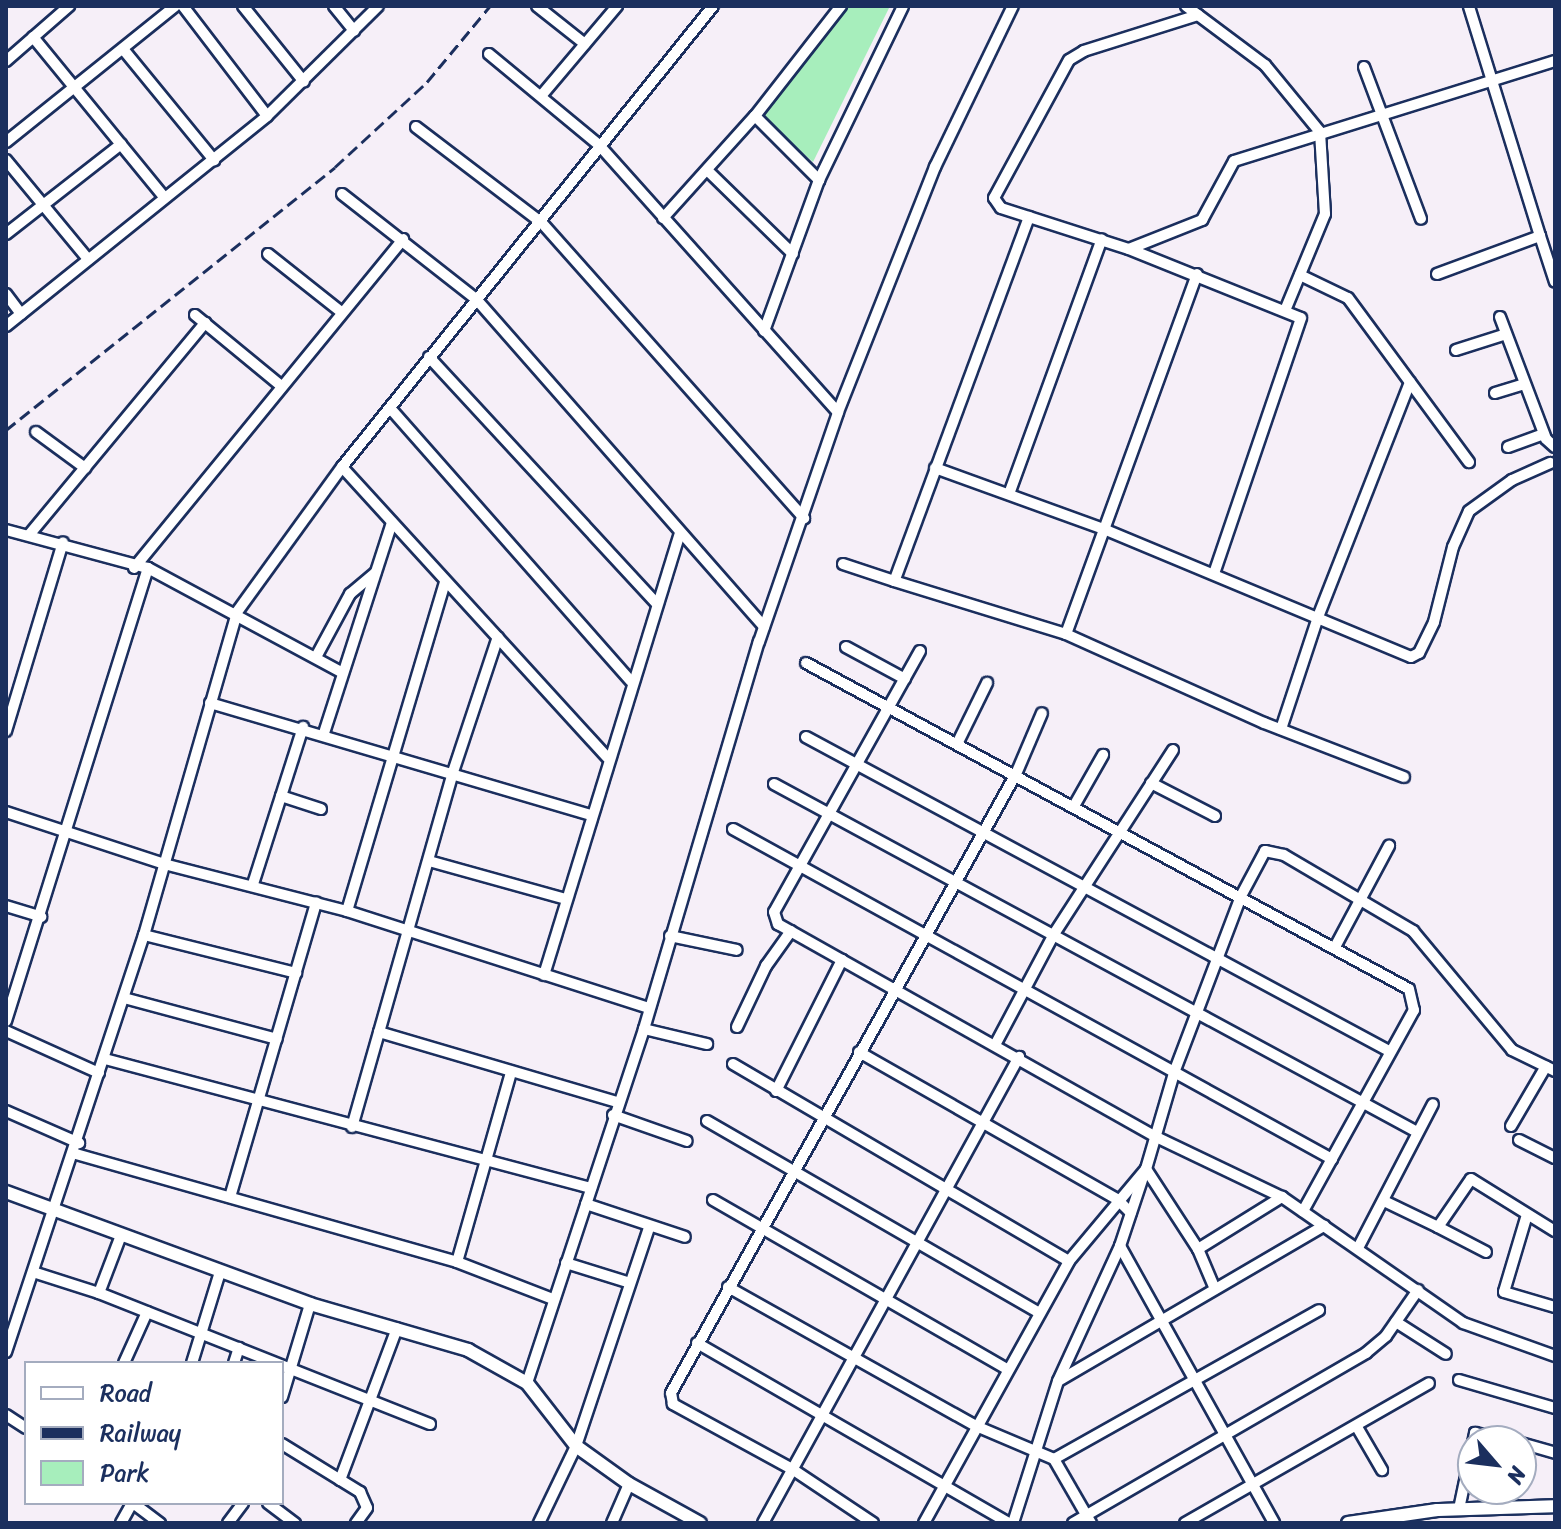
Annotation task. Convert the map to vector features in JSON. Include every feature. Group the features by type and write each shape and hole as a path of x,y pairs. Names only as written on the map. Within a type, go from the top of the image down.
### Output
{"street":[{"path":"6,61 69,6"},
{"path":"6,142 175,6"},
{"path":"183,6 267,116"},
{"path":"243,6 304,82"},
{"path":"334,6 354,31"},
{"path":"6,326 267,116 378,6"},
{"path":"537,6 585,44"},
{"path":"541,96 617,6"},
{"path":"6,1352 77,1148 144,935 237,612 342,467 429,357 542,223 599,145 713,6"},
{"path":"663,218 755,116 841,6"},
{"path":"764,331 819,180 903,6"},
{"path":"527,1383 617,1102 644,1029 764,627 838,412 935,167 1013,6"},
{"path":"1186,6 1284,83 1320,132 1328,200 1286,308"},
{"path":"1469,6 1555,282"},
{"path":"1198,15 1084,51 1069,60 994,198 1001,208 1102,239 1298,313 1301,325 1214,574"},
{"path":"33,37 164,197"},
{"path":"123,49 214,160"},
{"path":"489,54 599,145 838,412"},
{"path":"1129,249 1202,220 1234,161 1555,61"},
{"path":"1364,67 1421,219"},
{"path":"755,116 819,180"},
{"path":"416,127 542,223 804,518"},
{"path":"6,234 121,144"},
{"path":"6,160 88,259"},
{"path":"707,170 793,254"},
{"path":"342,194 477,300 679,535 764,627"},
{"path":"894,581 1029,217"},
{"path":"1437,274 1540,236"},
{"path":"134,568 340,311 403,239"},
{"path":"1009,494 1102,239"},
{"path":"268,254 340,311"},
{"path":"1066,634 1197,274"},
{"path":"1300,275 1348,298 1469,462"},
{"path":"6,294 21,314"},
{"path":"195,315 280,385"},
{"path":"1500,317 1544,434 1555,447"},
{"path":"29,535 205,323"},
{"path":"1456,350 1506,334"},
{"path":"429,357 656,603"},
{"path":"1281,729 1318,617 1410,382"},
{"path":"1495,393 1524,384"},
{"path":"390,408 631,681"},
{"path":"36,432 85,468"},
{"path":"1508,447 1544,434"},
{"path":"935,468 1106,530 1416,656 1434,622 1453,547 1469,511 1512,480 1550,463"},
{"path":"342,467 607,757"},
{"path":"324,733 341,672 392,523"},
{"path":"6,530 63,542 134,568 148,568 237,612 341,672"},
{"path":"544,975 607,757 679,535"},
{"path":"6,731 63,542"},
{"path":"843,564 1066,634 1281,729 1404,777"},
{"path":"6,1021 148,568"},
{"path":"316,657 350,594 375,573"},
{"path":"347,911 390,755 445,582"},
{"path":"352,1127 452,775 498,637"},
{"path":"846,647 905,679"},
{"path":"920,651 774,912 778,924 1019,1057 1156,1137 1282,1197 1463,1323 1555,1356"},
{"path":"806,663 891,705 1409,989 1415,997 1414,1010 1303,1211"},
{"path":"958,742 987,683"},
{"path":"210,703 324,733 452,775 590,815"},
{"path":"873,1523 792,1469 673,1404 671,1393 1016,774 1042,713"},
{"path":"253,884 303,727"},
{"path":"806,737 1088,885 1389,1051"},
{"path":"995,1045 1054,934 1088,885 1118,830 1173,750"},
{"path":"1074,806 1103,755"},
{"path":"1151,783 1215,816"},
{"path":"774,784 1417,1132"},
{"path":"281,796 321,809"},
{"path":"6,812 164,864 253,884 347,911 649,1008"},
{"path":"733,829 927,933 1332,1159"},
{"path":"1335,947 1389,846"},
{"path":"697,1343 820,1417 1011,1523 1058,1381 1120,1246 1175,1070 1241,896 1259,858 1274,851 1413,931 1512,1050 1551,1069 1511,1126"},
{"path":"429,861 566,899"},
{"path":"230,1197 316,902"},
{"path":"6,906 41,917"},
{"path":"737,1027 766,966 791,931"},
{"path":"144,935 296,973"},
{"path":"670,936 737,950"},
{"path":"776,1091 842,960"},
{"path":"124,998 277,1039"},
{"path":"644,1029 707,1044"},
{"path":"6,1031 99,1073"},
{"path":"379,1032 617,1102"},
{"path":"859,1052 985,1127 1118,1200 1131,1213"},
{"path":"763,1523 915,1244 985,1127 1019,1057"},
{"path":"105,1059 591,1188"},
{"path":"733,1064 822,1119 1069,1261"},
{"path":"457,1262 511,1072"},
{"path":"1358,1248 1433,1104"},
{"path":"6,1111 77,1148 230,1197 457,1262 553,1299"},
{"path":"613,1115 687,1141"},
{"path":"707,1121 1039,1313"},
{"path":"1519,1140 1555,1158"},
{"path":"924,1523 1069,1261 1146,1169"},
{"path":"1146,1169 1198,1249 1215,1289"},
{"path":"1438,1227 1471,1179 1526,1218 1555,1231"},
{"path":"6,1192 120,1238 310,1304 468,1350 527,1383 576,1446 629,1484 691,1521"},
{"path":"1198,1249 1282,1197"},
{"path":"713,1200 1007,1369"},
{"path":"1384,1201 1486,1252"},
{"path":"586,1204 649,1228 685,1237"},
{"path":"1526,1218 1504,1292 1555,1307"},
{"path":"1058,1381 1324,1226"},
{"path":"539,1523 576,1446 627,1282 649,1228"},
{"path":"99,1293 120,1238"},
{"path":"1120,1246 1165,1320 1274,1523"},
{"path":"566,1263 627,1282"},
{"path":"33,1272 99,1293 202,1337 277,1361"},
{"path":"193,1361 220,1272"},
{"path":"728,1287 976,1426 1033,1454 1054,1459 1196,1382 1319,1310"},
{"path":"1073,1523 1090,1520 1366,1353 1396,1322 1418,1290"},
{"path":"284,1391 310,1304"},
{"path":"125,1361 147,1312"},
{"path":"1396,1322 1446,1354"},
{"path":"340,1480 397,1328"},
{"path":"235,1361 239,1348"},
{"path":"284,1363 430,1424"},
{"path":"1459,1380 1555,1408"},
{"path":"1185,1523 1429,1383"},
{"path":"6,1415 24,1427"},
{"path":"1357,1427 1382,1470"},
{"path":"284,1445 366,1500 367,1508 356,1523"},
{"path":"1054,1459 1090,1520"},
{"path":"612,1523 629,1484"},
{"path":"121,1523 131,1505"},
{"path":"135,1505 160,1523"},
{"path":"228,1523 242,1505"},
{"path":"271,1505 295,1523"},
{"path":"1459,1509 1460,1505"},
{"path":"1348,1523 1459,1509 1555,1506"}],"green space":[{"path":"840,6 890,6 813,162 755,111"}],"railway":[{"path":"6,430 335,167 427,82 490,6"}]}
